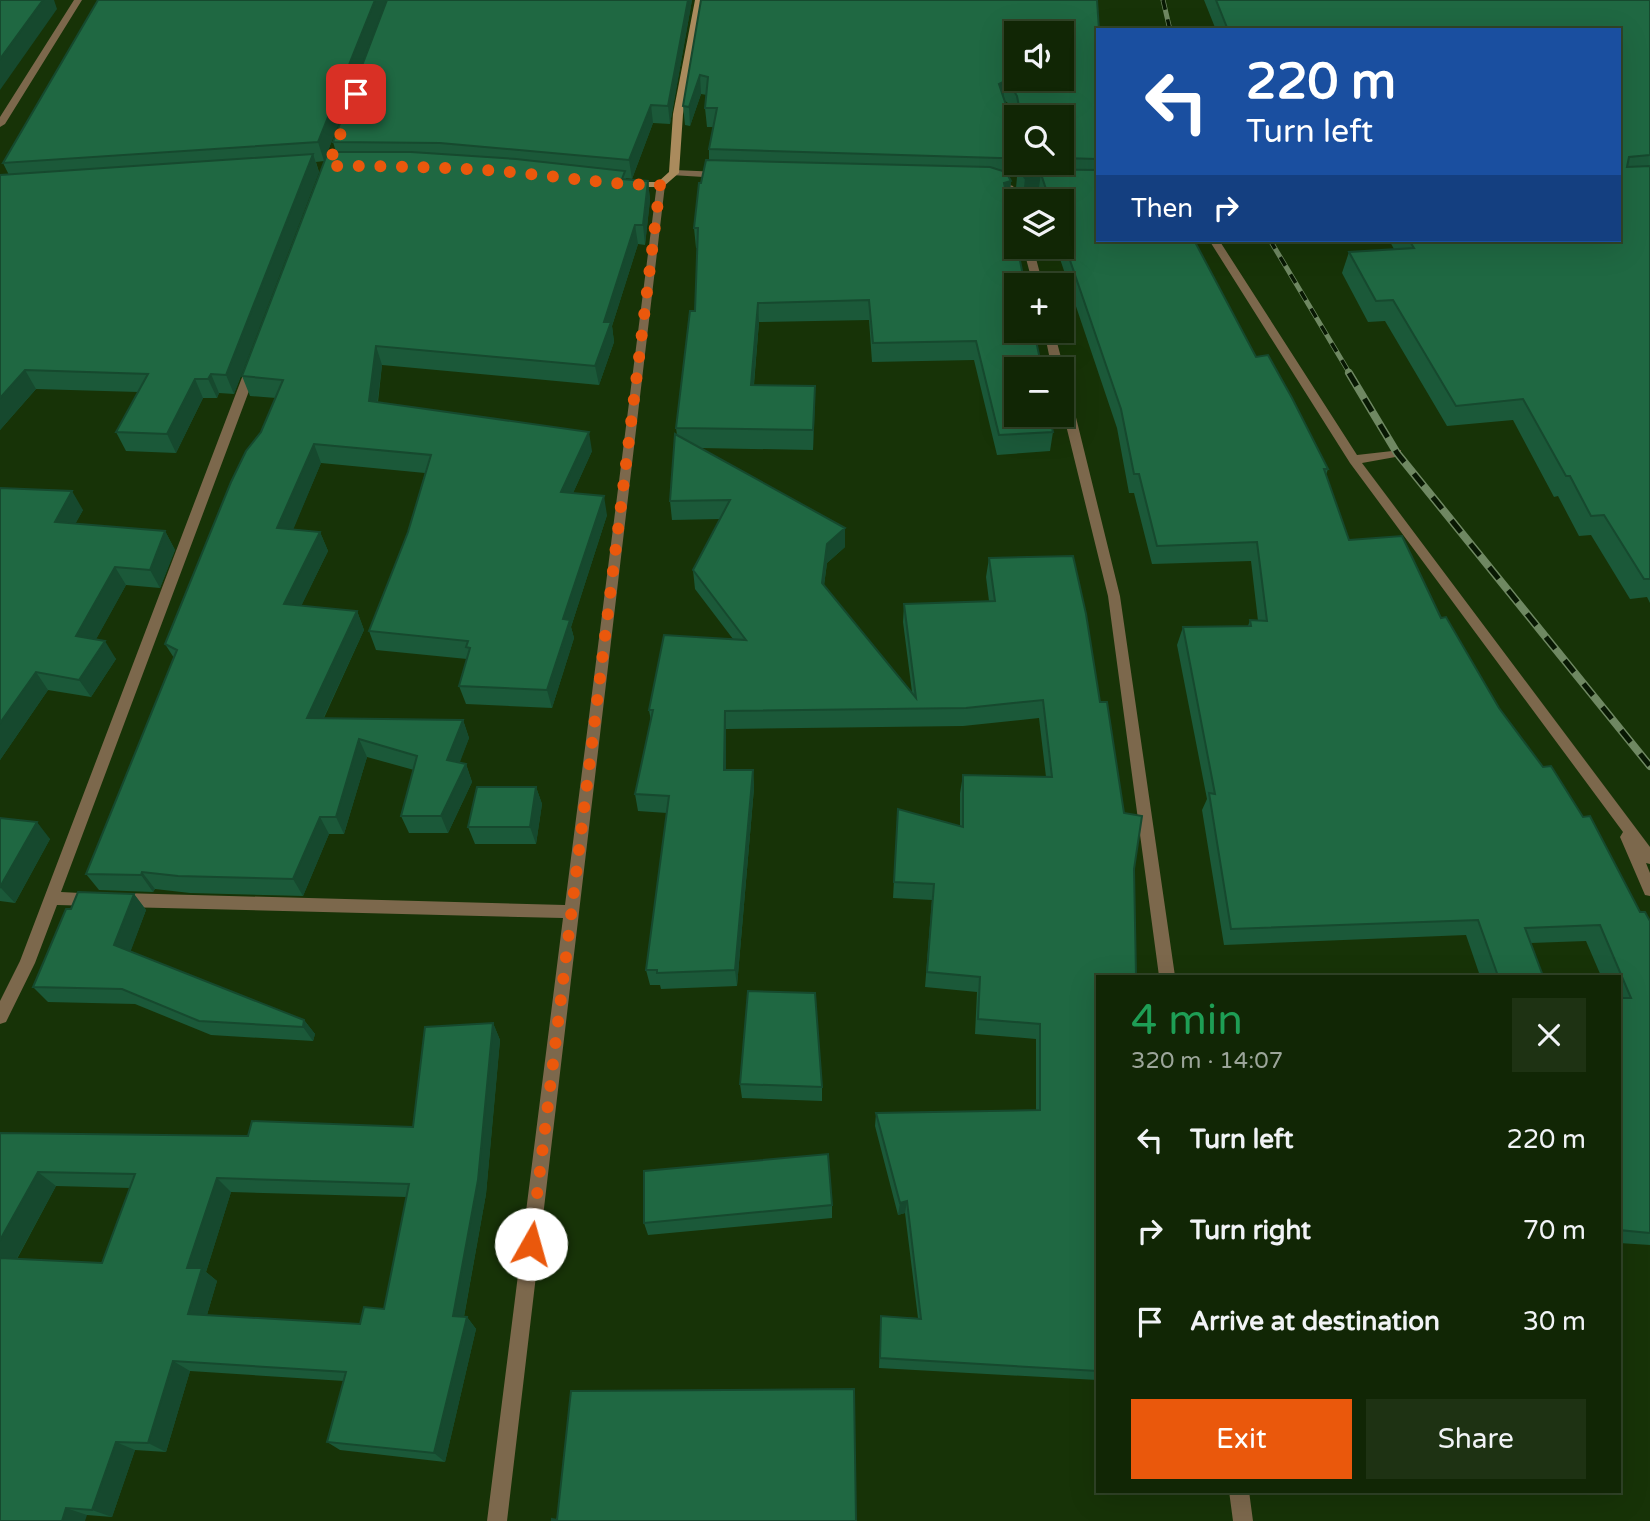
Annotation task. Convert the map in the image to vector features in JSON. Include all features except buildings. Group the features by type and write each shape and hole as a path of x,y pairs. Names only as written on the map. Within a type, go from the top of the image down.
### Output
{"street":[{"path":"0,124 78,0"},
{"path":"674,173 678,114 699,0"},
{"path":"617,184 660,185 674,173 728,175"},
{"path":"977,181 1022,182"},
{"path":"989,181 1011,189"},
{"path":"497,1521 660,185"},
{"path":"1215,242 1354,460 1650,858"},
{"path":"0,1017 27,963 259,349"},
{"path":"1072,427 1114,596 1167,975"},
{"path":"1354,460 1397,453"},
{"path":"1619,818 1650,890"},
{"path":"51,898 571,912"},
{"path":"1239,1493 1243,1521"}],"railway":[{"path":"1163,0 1170,28"},
{"path":"1271,242 1350,374"},
{"path":"1349,373 1397,453 1650,766"}],"route":[{"path":"356,94 328,166 416,166 520,173 631,185 660,185 531,1244"}]}
